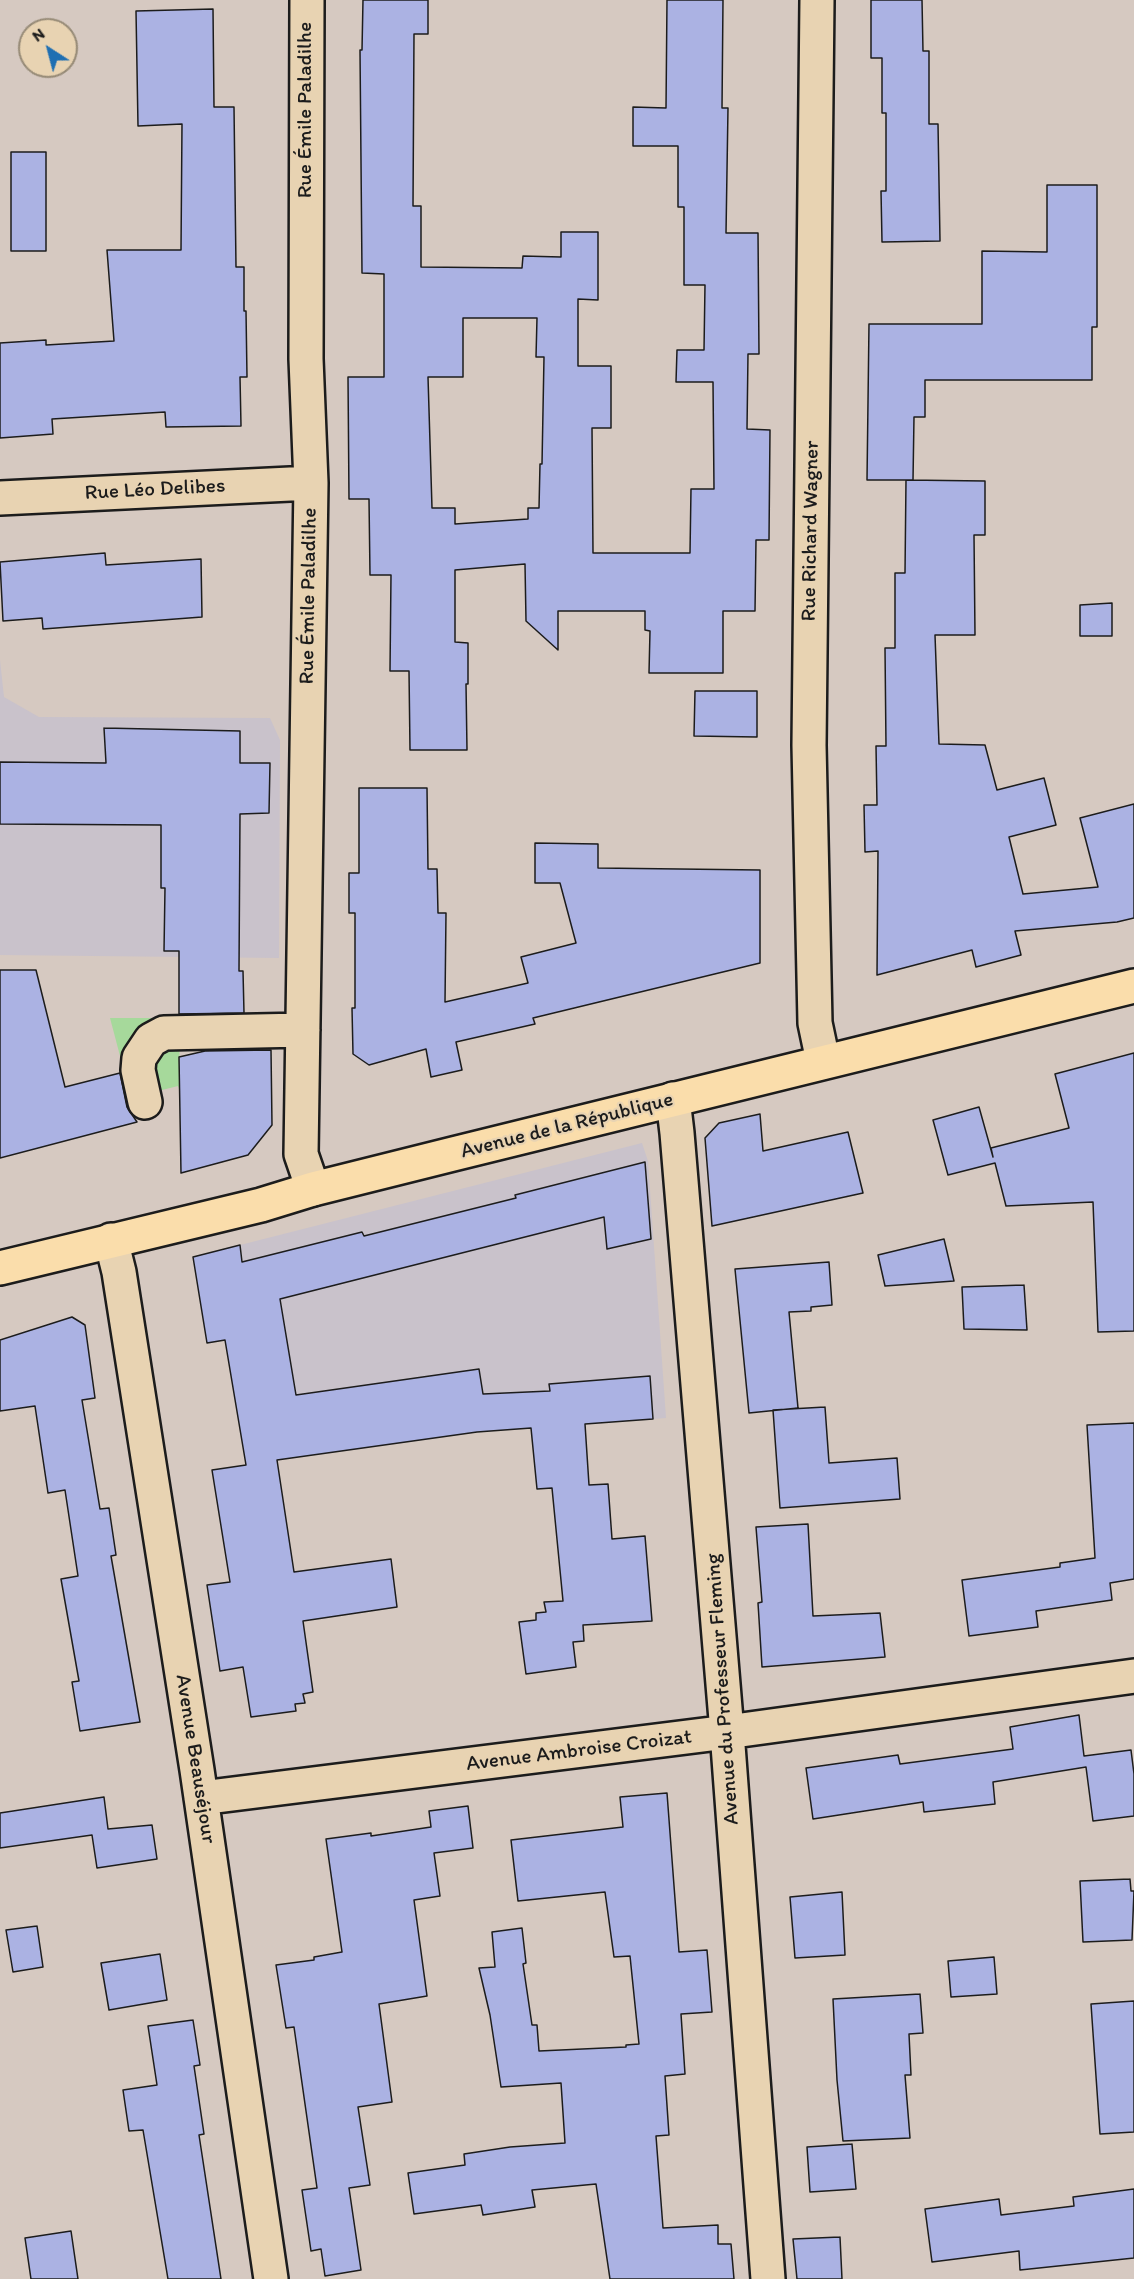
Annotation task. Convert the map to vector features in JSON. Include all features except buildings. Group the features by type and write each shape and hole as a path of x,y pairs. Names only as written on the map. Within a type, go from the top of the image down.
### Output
{"main road":[{"name":"Avenue de la République","path":"0,1268 261,1205 314,1189 823,1061 1134,986"}],"street":[{"name":"Rue Émile Paladilhe","path":"307,0 306,359 311,483 301,1154 314,1189"},
{"name":"Rue Richard Wagner","path":"817,0 809,745 815,1023 823,1061"},
{"name":"Rue Léo Delibes","path":"0,498 311,483"},
{"path":"145,1102 138,1070 139,1058 151,1040 164,1033 303,1030"},
{"name":"Avenue du Professeur Fleming","path":"673,1099 727,1732 768,2279"},
{"name":"Avenue Beauséjour","path":"111,1240 119,1272 201,1798 272,2279"},
{"name":"Avenue Ambroise Croizat","path":"201,1798 727,1732 1134,1676"}],"shaded area":[{"path":"0,660 4,697 39,717 270,718 280,740 279,958 0,955"},
{"path":"642,1143 648,1161 666,1418 488,1431 274,1459 240,1245"}],"green space":[{"path":"110,1018 179,1018 180,1092 178,1086 146,1094 133,1105"}]}
